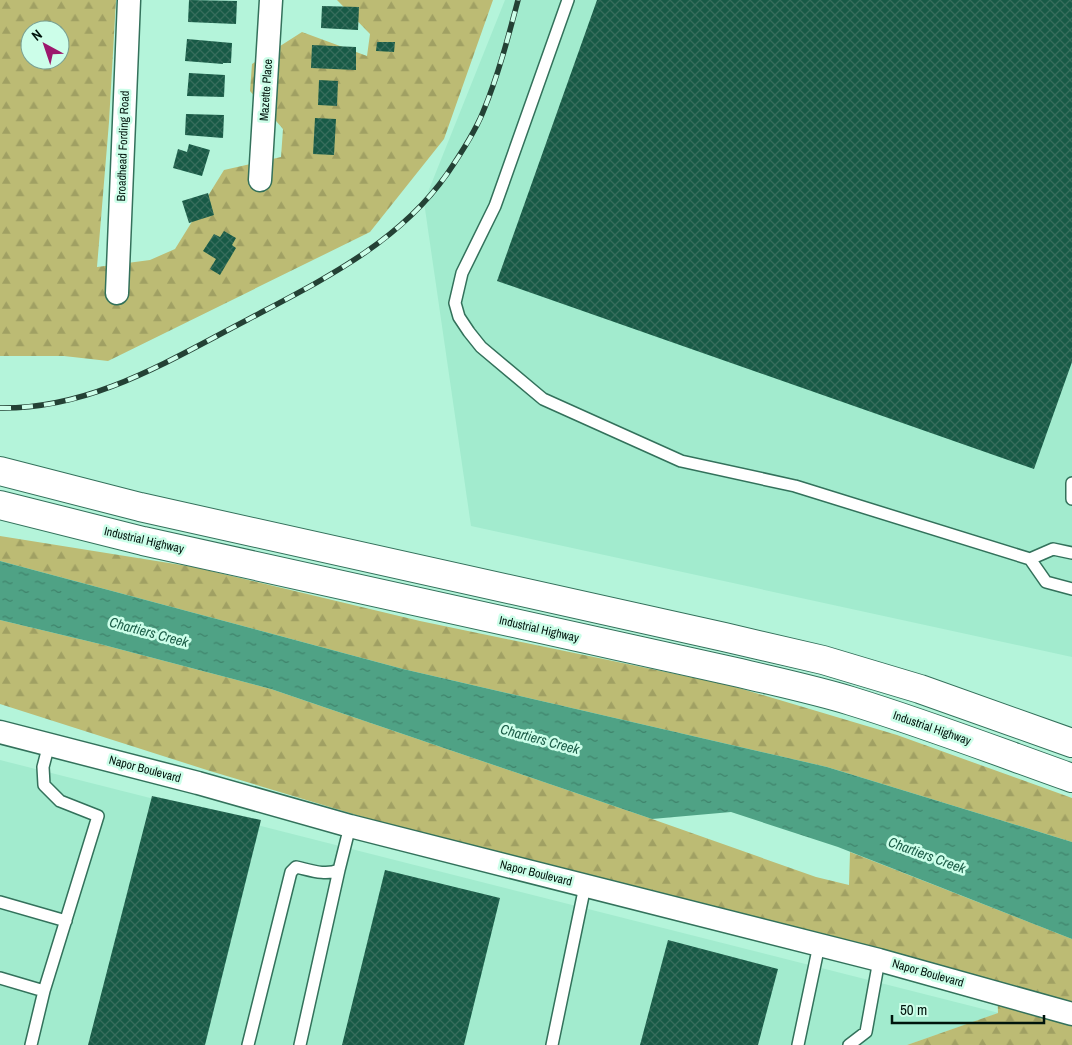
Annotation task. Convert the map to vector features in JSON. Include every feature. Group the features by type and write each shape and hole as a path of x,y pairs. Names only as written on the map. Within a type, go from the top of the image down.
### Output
{"street":[{"name":"Broadhead Fording Road","path":"117,293 129,0"},
{"name":"Mazette Place","path":"260,180 271,0"},
{"path":"0,471 140,507 823,660 920,689 1072,743"},
{"name":"Industrial Highway","path":"0,505 143,541 811,690 960,737 1072,778"},
{"name":"Napor Boulevard","path":"0,732 198,783 350,826 879,960 1072,1014"}],"lane":[{"path":"568,0 495,206 462,273 455,303 459,317 469,332 482,347 543,399 681,461 795,486 1030,559 1046,582 1072,589"},
{"path":"1072,483 1072,499"},
{"path":"1030,559 1053,549 1072,553"},
{"path":"31,1045 44,991 98,816 60,801 44,785 43,767 49,744"},
{"path":"300,1045 350,826"},
{"path":"248,1045 291,872 296,867 325,873 340,870"},
{"path":"552,1045 585,886"},
{"path":"0,902 66,921"},
{"path":"798,1045 819,945"},
{"path":"848,1045 866,1032 879,960"},
{"path":"0,978 44,991"}],"shaded area":[{"path":"505,0 1072,0 1072,657 471,526 424,202"},
{"path":"0,760 999,1013 907,1045 0,1045"}],"green space":[{"path":"0,0 116,0 109,122 97,267 150,260 175,249 224,170 281,157 283,129 250,91 252,64 302,32 367,56 370,34 337,0 493,0 444,139 370,232 108,361 64,356 0,356"},
{"path":"0,536 194,567 420,621 729,685 897,735 1072,798 1072,842 827,767 403,669 0,561"},
{"path":"0,620 271,689 816,877 849,885 850,852 1072,939 1072,1045 907,1045 998,1013 997,982 489,855 210,771 0,704"}],"water":[{"name":"Chartiers Creek","path":"0,561 403,669 827,767 1072,842 1072,939 838,847 731,812 652,819 271,689 0,620"}],"building":[{"path":"189,0 237,1 236,24 188,22"},
{"path":"597,0 1072,0 1072,362 1034,469 497,281"},
{"path":"322,6 359,7 358,30 321,28"},
{"path":"187,39 232,43 231,63 185,61"},
{"path":"377,42 395,42 394,52 376,51"},
{"path":"312,45 356,47 356,70 311,68"},
{"path":"189,73 225,75 224,97 187,96"},
{"path":"319,80 338,81 337,106 318,105"},
{"path":"186,114 224,115 223,138 185,135"},
{"path":"315,118 336,119 334,155 313,154"},
{"path":"189,144 210,150 202,176 173,168 178,149 187,152"},
{"path":"208,193 214,215 189,223 182,201"},
{"path":"224,231 236,238 232,245 236,248 220,275 210,269 216,259 203,251 214,234 220,237"},
{"path":"152,796 261,820 205,1045 88,1045"},
{"path":"385,870 500,898 464,1045 342,1045"},
{"path":"668,940 778,969 758,1045 640,1045"}],"railway":[{"path":"0,408 34,406 66,400 128,380 188,351 302,291 356,259 381,241 427,199 462,152 483,112 493,85 518,0"}]}
